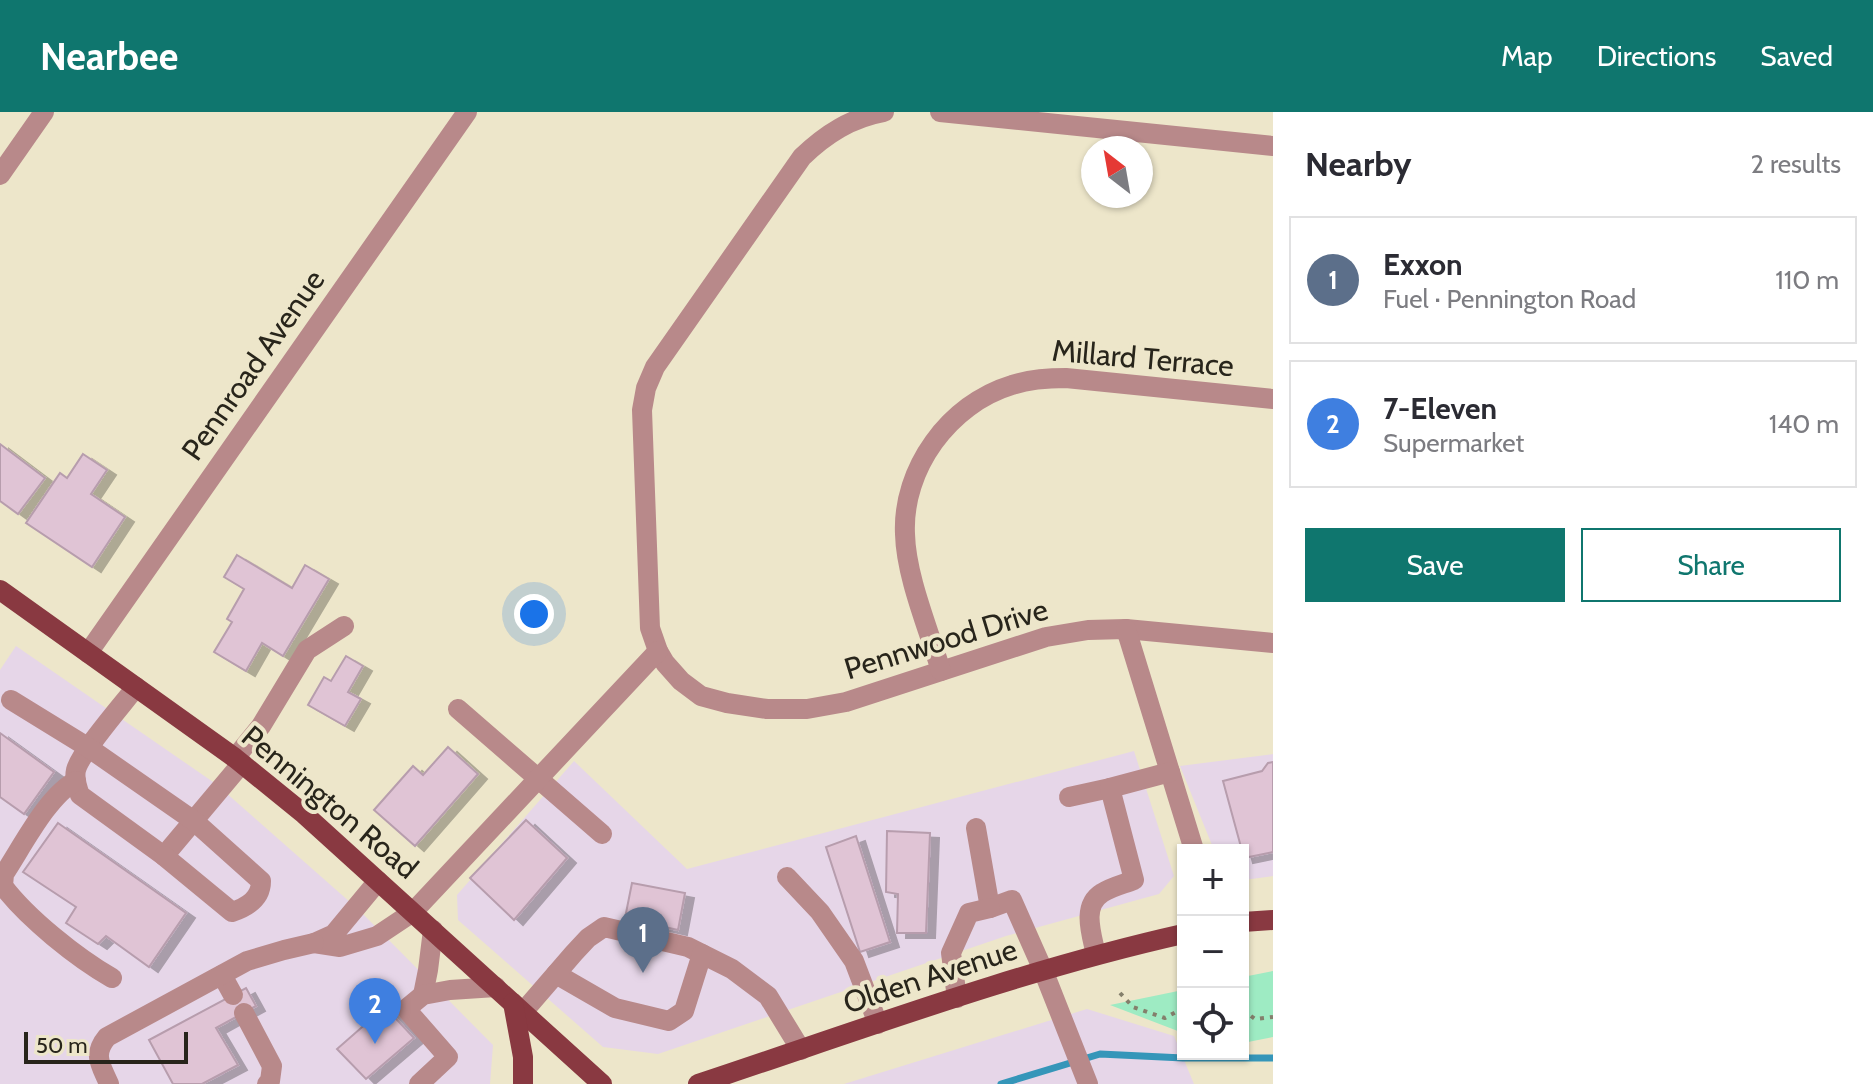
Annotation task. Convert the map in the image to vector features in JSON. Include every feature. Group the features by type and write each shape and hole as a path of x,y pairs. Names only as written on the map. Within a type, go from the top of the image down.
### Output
{"main road":[{"name":"Pennington Road","path":"0,590 238,760 304,814 602,1084"},
{"path":"1249,922 1273,920"},
{"name":"Olden Avenue","path":"698,1084 1043,970 1177,935"},
{"path":"518,1007 523,1084"}],"street":[{"path":"0,175 44,112"},
{"name":"Pennroad Avenue","path":"88,653 467,112"},
{"name":"Pennwood Drive","path":"884,112 844,125 821,139 802,157 655,367 646,388 642,410 650,628 665,663 681,681 701,696 767,709 807,709 846,702 1046,637 1088,630 1126,629 1273,643"},
{"path":"940,112 1273,146"},
{"name":"Millard Terrace","path":"941,671 908,562 904,533 906,506 913,480 927,451 944,428 964,410 986,395 1011,385 1066,378 1273,399"},
{"path":"164,856 238,760 307,650 344,626"},
{"path":"1126,629 1192,844"},
{"path":"314,943 340,947 377,936 413,912 658,651"},
{"path":"11,700 89,748 194,821 261,881 261,892 255,900 240,909 232,912 164,856 80,795 76,769 89,748 136,687"},
{"path":"458,709 602,834"},
{"path":"1069,797 1170,772"},
{"path":"76,781 53,800 4,874 3,886 10,896 88,964 112,978"},
{"path":"1096,955 1089,918 1092,904 1101,894 1134,880 1110,788"},
{"path":"976,828 990,908"},
{"path":"787,877 820,912 854,961 878,1024"},
{"path":"109,1084 98,1060 99,1047 107,1037 247,961 314,943 334,934 378,881"},
{"path":"957,998 951,953 969,913 1012,900 1086,1079"},
{"path":"518,1007 556,974 588,938 604,927 634,934"},
{"path":"423,995 433,930"},
{"path":"654,939 688,947 732,969 768,996 801,1050"},
{"path":"556,974 615,1008 669,1021 684,1011 702,954"},
{"path":"222,975 272,1066 267,1084"},
{"path":"419,1084 448,1057 406,1009 423,995 496,987"}],"path":[{"path":"1120,993 1133,1007 1165,1018 1177,1011"},
{"path":"1249,1014 1255,1019 1273,1017"}],"shaded area":[{"path":"16,646 216,784 359,910 493,1045 490,1084 0,1084 0,670"},
{"path":"1134,751 1174,876 1159,894 1006,936 658,1054 603,1047 458,920 457,895 574,761 687,869"},
{"path":"1273,754 1273,876 1249,879 1249,844 1212,844 1180,766"},
{"path":"1087,1009 1174,1036 1177,1060 1184,1060 1194,1084 844,1084"}],"green space":[{"path":"1273,971 1273,1037 1249,1042 1249,988 1249,976"},
{"path":"1177,991 1177,1031 1110,1005"}],"building":[{"path":"0,444 45,478 18,514 0,501"},
{"path":"83,454 107,470 91,494 125,517 92,567 26,523 60,473 67,478"},
{"path":"237,555 292,588 305,565 329,579 283,656 262,643 246,671 214,652 232,622 227,619 244,589 224,577"},
{"path":"346,656 363,666 348,692 361,699 345,726 308,705 324,677 331,681"},
{"path":"0,733 54,772 24,814 0,797"},
{"path":"448,747 478,774 415,846 374,810 413,766 423,775"},
{"path":"1273,762 1273,852 1249,857 1249,844 1240,844 1223,781 1262,771"},
{"path":"526,820 567,858 514,920 470,878"},
{"path":"58,823 186,913 149,967 106,936 98,944 66,923 76,907 23,872"},
{"path":"887,831 930,833 926,933 897,933 898,894 886,892"},
{"path":"856,836 890,942 860,952 826,847"},
{"path":"632,883 685,893 678,930 625,918"},
{"path":"246,988 256,1006 216,1028 238,1065 202,1084 173,1084 149,1040"},
{"path":"385,1007 414,1038 366,1079 337,1049"}],"waterway":[{"path":"1001,1084 1100,1054 1273,1058"}],"place":[{"name":"Exxon","path":"643,973"},
{"name":"7-Eleven","path":"375,1044"}]}
